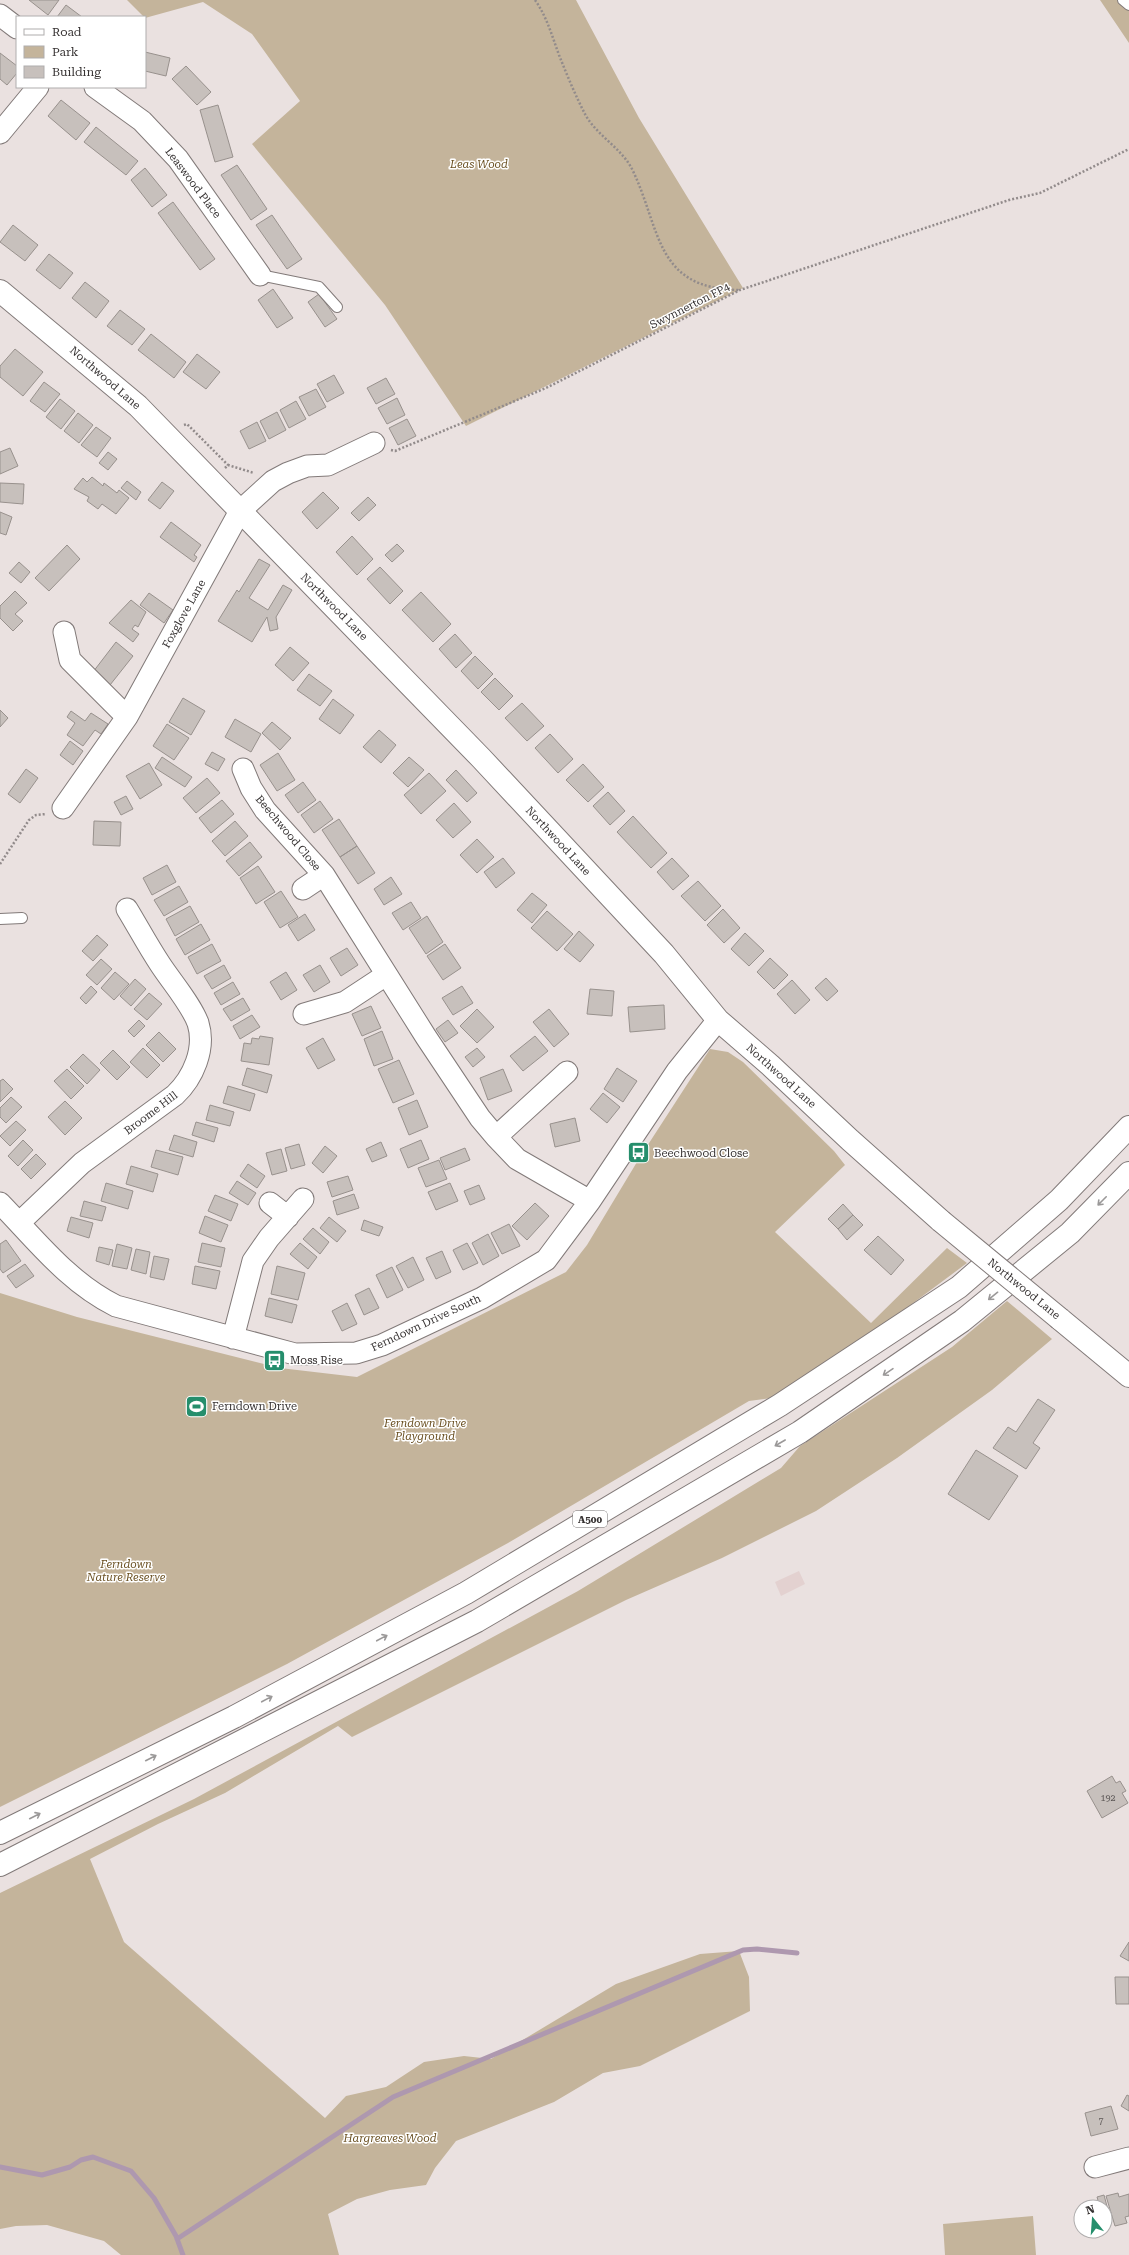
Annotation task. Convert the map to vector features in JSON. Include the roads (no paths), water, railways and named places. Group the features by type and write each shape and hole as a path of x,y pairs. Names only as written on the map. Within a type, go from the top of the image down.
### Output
{"main road":[{"name":"Northwood Lane","path":"0,291 138,406 212,481 486,764 664,954 718,1020 770,1065 850,1140 941,1221 1129,1376"},
{"name":"A500","path":"0,1833 234,1716 466,1593 780,1405 959,1286 1059,1200 1129,1127"},
{"name":"A500","path":"0,1865 477,1621 800,1432 962,1321 1070,1233 1129,1173"}],"street":[{"path":"0,15 16,27"},
{"path":"0,133 37,88"},
{"name":"Leaswood Place","path":"96,88 142,121 178,159 260,275"},
{"name":"Foxglove Lane","path":"63,808 127,717 240,511 273,480 298,468 328,465 360,442"},
{"path":"64,632 70,660 127,717"},
{"name":"Beechwood Close","path":"243,769 251,788 265,810 324,876 367,941 386,975 480,1118 517,1159 590,1201"},
{"name":"Beechwood Close","path":"303,889 324,876"},
{"name":"Broome Hill","path":"19,1223 82,1163 187,1085 195,1066 199,1048 198,1023 155,958 127,909"},
{"path":"304,1014 344,1002 386,975"},
{"name":"Ferndown Drive South","path":"0,1203 73,1279 93,1295 116,1306 295,1354 356,1353 382,1345 482,1298 546,1260 590,1201 677,1071 718,1020"},
{"path":"496,1137 567,1072"},
{"path":"233,1338 253,1261 303,1199"},
{"path":"270,1203 288,1216"},
{"path":"1095,2167 1129,2158"}],"lane":[{"path":"1123,0 1129,5"},
{"path":"260,275 319,287 337,308"},
{"path":"0,919 22,918"}],"waterway":[{"path":"177,2239 393,2097 743,1950 757,1949 797,1953"},
{"path":"0,2167 42,2175 70,2167 81,2160 93,2157 131,2171 154,2198 176,2236 183,2255"}],"place":[{"name":"Beechwood Close","path":"639,1153"},
{"name":"Moss Rise","path":"275,1360"},
{"name":"Ferndown Drive","path":"197,1406"}],"park label":[{"name":"Leas Wood","path":"479,164"},
{"name":"Ferndown Drive Playground","path":"425,1429"},
{"name":"Ferndown Nature Reserve","path":"126,1570"},
{"name":"Hargreaves Wood","path":"390,2138"}]}
